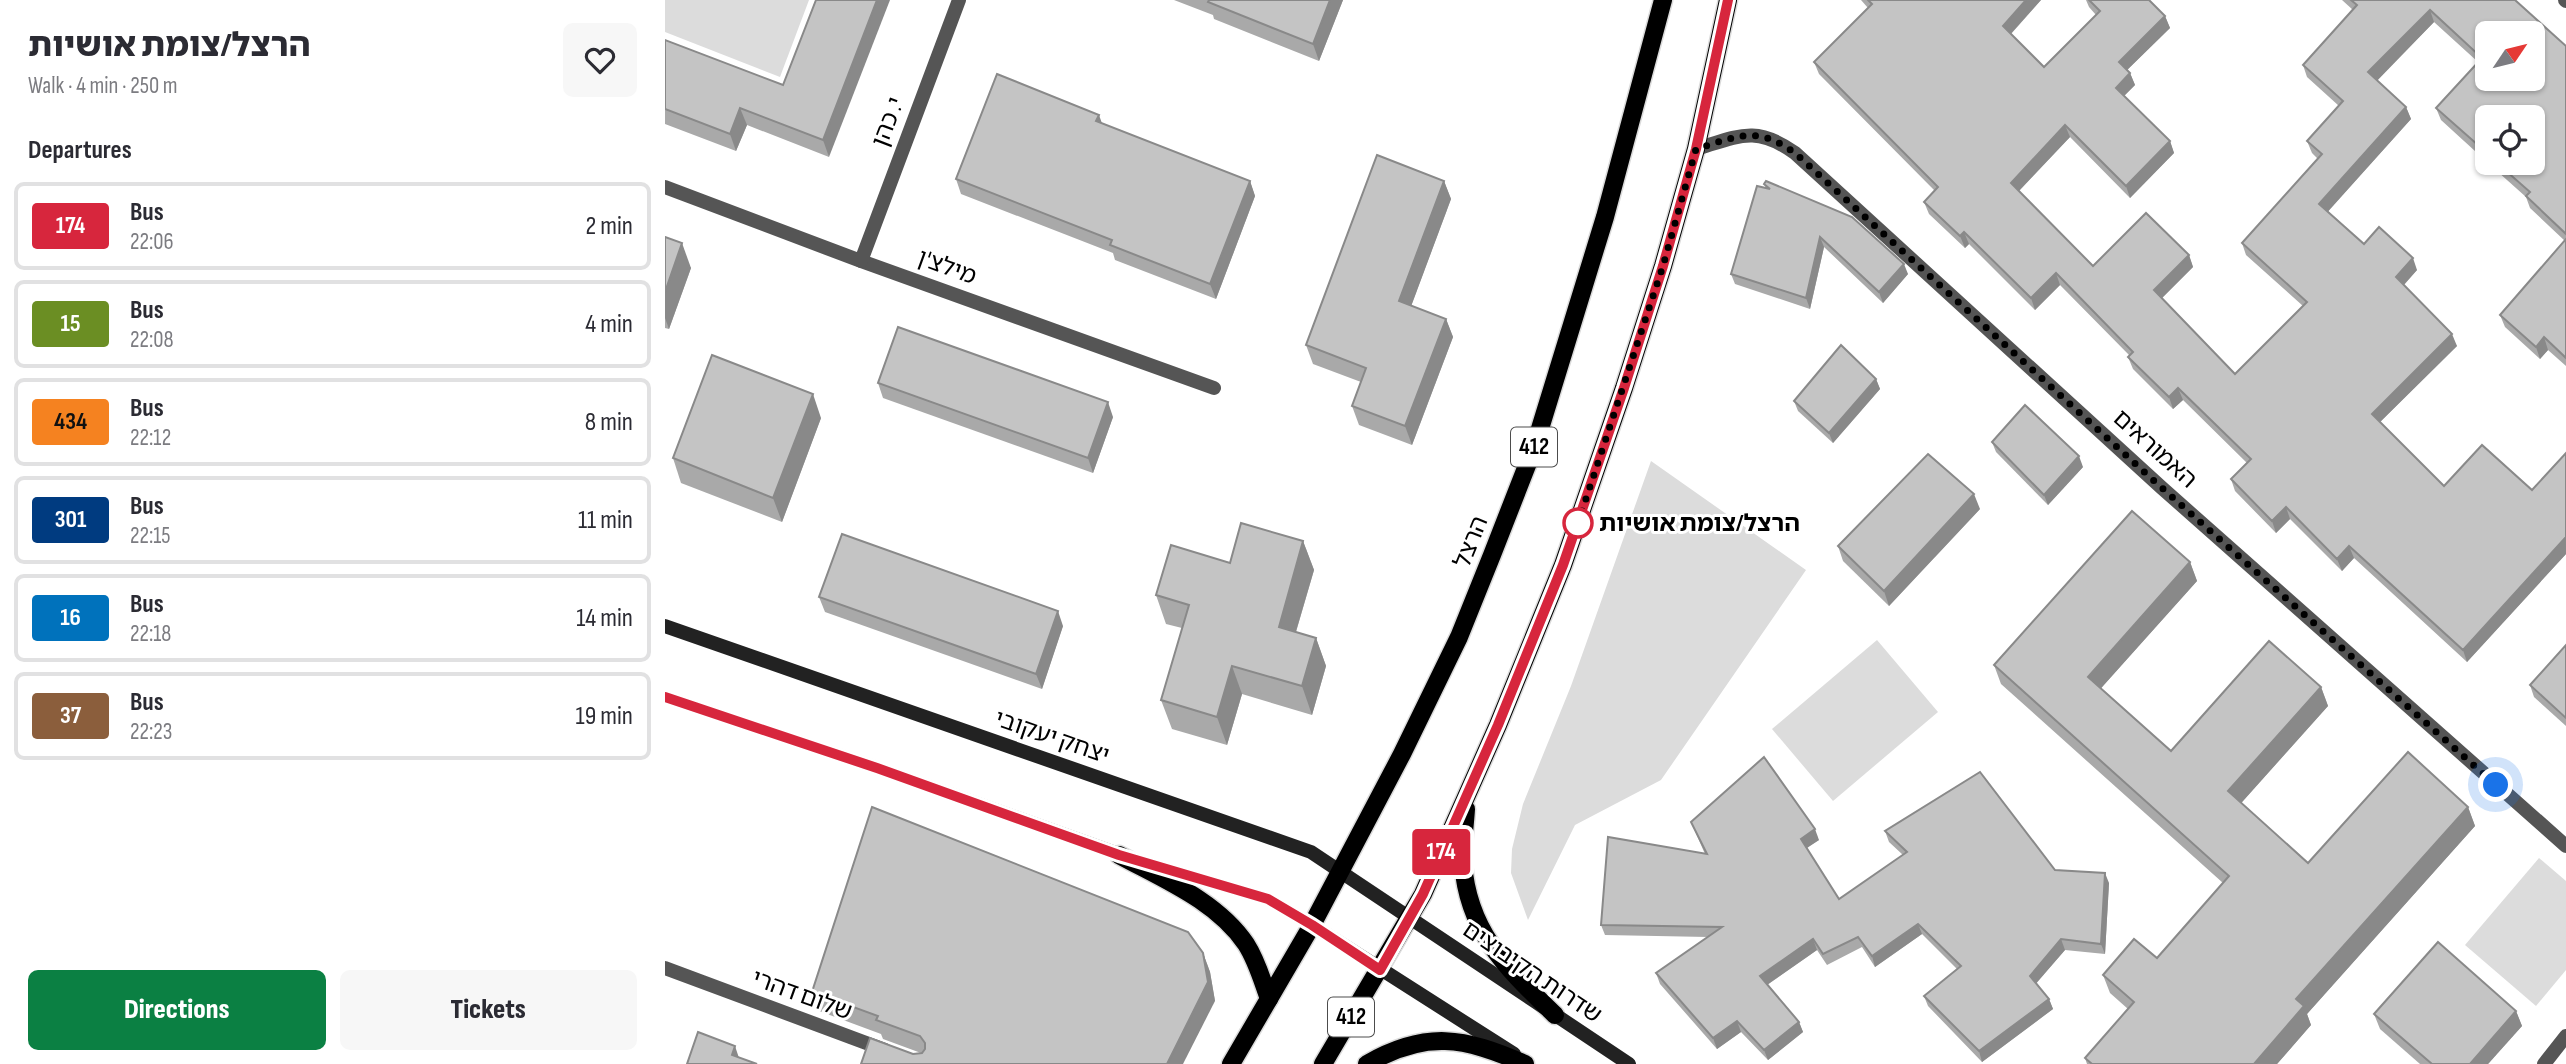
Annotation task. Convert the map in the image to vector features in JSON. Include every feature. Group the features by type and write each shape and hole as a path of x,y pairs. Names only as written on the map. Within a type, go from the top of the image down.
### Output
{"main road":[{"name":"הרצל","path":"1231,1064 1312,925 1402,754 1459,637 1535,445 1605,217 1663,0"},
{"name":"412","path":"1323,1064 1410,917 1467,796 1525,662 1568,553 1663,266 1696,149 1728,0"},
{"name":"יצחק יעקובי","path":"665,626 1271,836 1311,852 1410,917"},
{"path":"665,697 877,768 1119,855 1268,899 1428,998 1527,1064"},
{"path":"1467,796 1463,861 1467,890 1476,920 1497,956 1555,1016"},
{"path":"1119,855 1183,889 1232,927 1246,944 1269,999"},
{"name":"שדרות הקיבוצים","path":"1410,917 1629,1064"},
{"path":"1367,1064 1409,1044 1447,1041 1480,1047 1527,1064"}],"street":[{"name":"י. כהן","path":"861,261 959,0"},
{"name":"האמוראים","path":"1696,149 1738,136 1756,135 1776,140 1795,153 2152,478 2566,846"},
{"name":"מילצ'ן","path":"665,187 861,261 1214,388"},
{"name":"שלום דהרי","path":"665,968 899,1055"},
{"path":"2544,1064 2566,1036"}],"shaded area":[{"path":"665,0 809,0 780,77 665,32"},
{"path":"1651,461 1806,570 1661,780 1575,825 1528,920 1511,873 1512,849 1523,804 1571,686"},
{"path":"1877,640 1938,712 1833,801 1772,729"},
{"path":"2539,858 2566,881 2566,970 2536,1006 2465,945"}],"building":[{"path":"816,0 877,0 823,140 740,108 730,134 665,109 665,40 783,85"},
{"path":"1330,0 1313,44 1208,2"},
{"path":"1868,0 2026,0 2003,26 2044,67 2100,11 2089,0 2149,0 2165,16 2119,62 2130,73 2116,88 2170,141 2126,186 2065,125 2011,183 2093,266 2146,213 2189,255 2154,290 2235,374 2307,302 2242,243 2322,154 2307,141 2343,101 2303,65 2357,5 2351,0 2515,0 2538,21 2475,21 2475,52 2430,10 2368,72 2406,107 2319,204 2364,244 2379,227 2413,258 2396,277 2452,334 2372,414 2444,486 2482,445 2532,490 2566,453 2566,537 2463,650 2349,546 2337,559 2286,507 2272,521 2231,479 2251,459 2178,388 2169,397 2128,357 2133,352 2056,273 2031,298 1964,232 1960,236 1924,202 1938,187 1814,62 1872,4"},
{"path":"2545,27 2566,46 2566,234 2526,196 2530,192 2511,175 2545,175 2545,105 2475,105 2475,142 2436,108 2475,66 2475,91 2545,91"},
{"path":"997,74 1099,115 1096,121 1250,181 1210,284 1110,245 1112,240 956,179"},
{"path":"1377,155 1444,181 1399,301 1446,319 1405,426 1352,406 1366,368 1306,345"},
{"path":"1766,181 1852,217 1904,264 1879,292 1820,237 1806,298 1731,274 1757,186 1770,189 1764,184"},
{"path":"665,237 682,243 665,292"},
{"path":"2566,239 2566,358 2544,337 2536,347 2500,315"},
{"path":"898,327 1108,402 1088,458 878,383"},
{"path":"1841,345 1876,379 1829,433 1794,401"},
{"path":"712,355 813,394 773,498 673,458"},
{"path":"2025,405 2079,456 2044,495 1992,442"},
{"path":"1928,454 1974,494 1884,591 1838,546"},
{"path":"2132,511 2190,562 2088,677 2171,751 2269,641 2321,687 2228,791 2308,863 2408,752 2468,807 2296,999 2304,1006 2254,1064 2092,1064 2085,1058 2134,1002 2103,975 2134,939 2157,958 2229,876 1994,665"},
{"path":"1241,523 1303,541 1279,627 1316,638 1302,686 1232,666 1217,717 1161,700 1189,605 1156,595 1171,545 1230,563"},
{"path":"842,534 1058,611 1036,674 819,597"},
{"path":"2566,645 2566,718 2530,685"},
{"path":"1764,757 1815,829 1801,839 1839,899 1907,852 1885,831 1980,772 2055,870 2105,873 2101,944 2061,939 2030,976 2049,999 1979,1051 1924,996 1961,966 1918,924 1872,956 1858,937 1823,954 1813,939 1760,976 1799,1022 1764,1050 1737,1021 1713,1038 1656,973 1722,927 1601,925 1608,837 1707,854 1691,822"},
{"path":"872,807 1188,932 1203,953 1208,982 1167,1064 861,1064 870,1038 913,1054 922,1053 925,1049 925,1043 920,1036 876,1020 878,1016 812,992"},
{"path":"2438,942 2516,1011 2470,1064 2432,1064 2374,1014"},
{"path":"698,1032 735,1046 732,1055 757,1064 687,1064"}],"bus line":[{"name":"174","path":"665,697 877,768 1119,855 1268,899 1380,970 1423,894 1525,662 1563,565 1663,266 1696,149 1728,0"}],"place":[{"name":"הרצל/צומת אושיות","path":"1578,523"}],"route":[{"path":"1578,523 1663,266 1696,149 1738,136 1756,135 1776,140 1795,153 2162,488 2496,785"}]}
